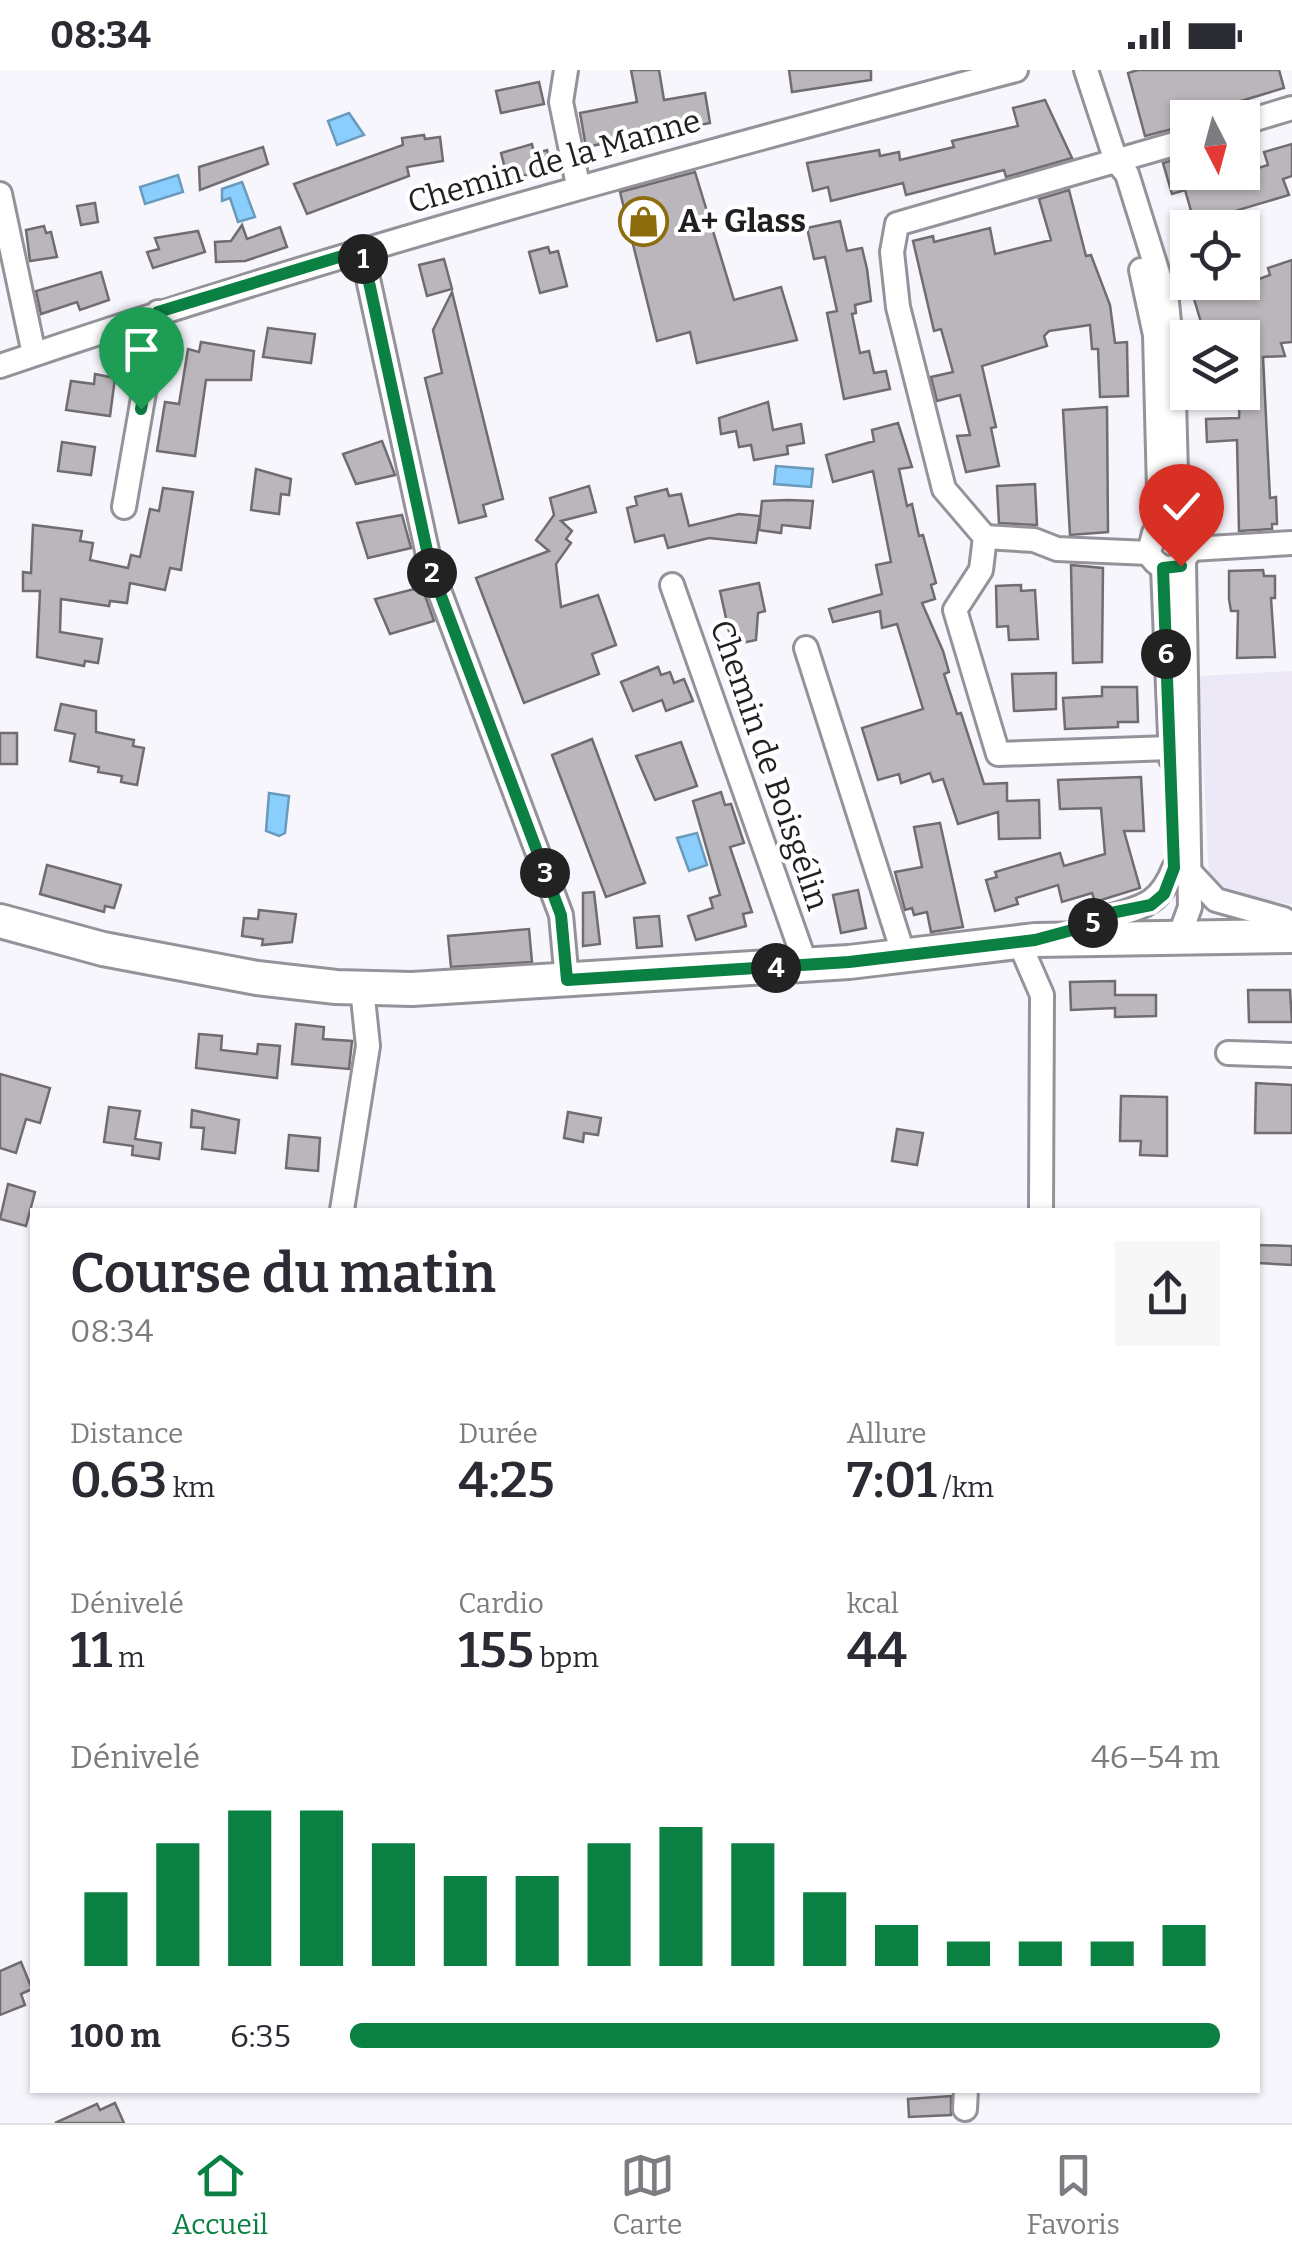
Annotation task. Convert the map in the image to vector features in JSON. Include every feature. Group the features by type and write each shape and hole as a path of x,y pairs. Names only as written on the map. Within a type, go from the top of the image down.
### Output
{"main road":[{"path":"0,922 103,949 257,978 362,988 806,966 1183,919 1289,928"},
{"path":"1085,934 1136,936 1289,928"}],"street":[{"path":"566,70 561,102 578,186"},
{"name":"Chemin de la Manne","path":"0,366 158,312 578,186 1016,70"},
{"path":"1085,934 1111,913 1151,905 1182,870 1171,748 1172,549 1177,511 1174,362 1166,302 1127,174 1116,161 1086,70"},
{"path":"1260,118 1292,108"},
{"path":"1170,145 897,224 892,252 898,307 944,488 985,537 1034,540 1057,549 1292,544"},
{"path":"0,194 34,354"},
{"path":"362,250 431,569 561,915 567,980"},
{"path":"124,507 158,312"},
{"path":"985,537 981,570 955,610 998,754 1171,748"},
{"path":"1172,549 1183,919"},
{"name":"Chemin de Boisgélin","path":"672,585 806,966"},
{"path":"806,648 904,956"},
{"path":"1182,870 1216,900 1289,928"},
{"path":"1027,941 1042,995 1040,1208"},
{"path":"342,1208 368,1046 362,988"},
{"path":"1228,1053 1292,1055"}],"shaded area":[{"path":"1292,671 1292,904 1220,894 1209,878 1199,676"}],"water":[{"path":"349,113 364,135 337,145 328,121"},
{"path":"178,175 183,192 145,204 140,187"},
{"path":"242,182 255,217 238,222 230,198 222,201 222,189"},
{"path":"776,466 813,469 811,487 774,484"},
{"path":"269,793 289,796 285,833 279,836 266,831"},
{"path":"697,833 707,865 689,871 677,838"}],"building":[{"path":"631,70 659,70 664,100 705,93 710,123 586,147 580,113 637,102"},
{"path":"789,70 871,70 871,80 792,92"},
{"path":"1279,70 1284,88 1244,100 1170,100 1170,130 1145,136 1128,73"},
{"path":"539,82 544,104 501,113 496,91"},
{"path":"1045,100 1072,158 1006,177 1004,170 906,195 903,183 831,201 828,187 813,191 807,163 879,150 880,156 899,152 900,160 954,147 952,141 1018,126 1013,108"},
{"path":"424,135 425,139 440,137 443,161 407,167 409,176 307,214 294,184 403,145 402,138"},
{"path":"532,144 534,154 547,150 552,168 508,180 501,153"},
{"path":"1292,144 1292,176 1283,179 1289,195 1238,210 1191,210 1185,190 1260,190 1260,168 1268,165 1264,152"},
{"path":"263,147 268,164 200,190 199,167"},
{"path":"1170,161 1170,187 1163,163"},
{"path":"695,172 734,300 781,287 797,340 697,363 690,332 657,341 620,192"},
{"path":"1069,190 1086,256 1091,255 1110,305 1115,343 1127,342 1128,396 1100,397 1098,349 1092,349 1090,325 1049,331 1044,336 1047,346 982,366 996,427 991,428 999,466 966,472 957,436 970,435 960,395 937,401 931,377 953,372 941,329 934,331 913,241 933,236 934,242 990,228 995,254 1051,240 1039,199"},
{"path":"95,203 98,222 81,225 77,206"},
{"path":"840,221 847,251 862,248 867,269 871,301 855,305 856,313 852,314 860,353 869,351 874,373 886,371 890,389 844,399 827,313 837,311 825,257 814,259 807,228"},
{"path":"242,225 247,239 280,227 287,247 245,261 216,262 215,242 231,241"},
{"path":"44,226 46,233 51,232 57,257 30,261 26,230"},
{"path":"198,231 205,252 153,268 147,252 159,249 155,238"},
{"path":"548,247 550,253 558,251 567,286 540,293 529,252"},
{"path":"444,259 452,289 427,296 419,265"},
{"path":"1292,260 1292,342 1281,343 1285,356 1263,357 1270,498 1276,497 1277,524 1272,524 1272,529 1239,531 1237,440 1207,442 1206,419 1239,418 1239,410 1260,410 1260,320 1200,320 1194,300 1260,300 1260,279 1270,275 1268,268"},
{"path":"101,272 109,300 80,310 77,302 41,314 36,291"},
{"path":"452,292 503,499 483,505 486,516 459,523 425,378 442,373 433,330"},
{"path":"268,328 315,334 311,363 263,357"},
{"path":"201,342 254,351 251,380 206,380 195,456 157,451 165,402 179,404 188,349 199,352"},
{"path":"95,374 115,378 110,416 66,410 71,381 94,384"},
{"path":"768,402 773,430 801,424 804,443 787,446 788,454 754,460 751,445 739,447 736,431 721,434 719,418"},
{"path":"1107,407 1108,532 1070,535 1063,410"},
{"path":"898,423 912,467 899,469 907,506 912,504 936,583 931,585 935,599 922,603 943,651 949,672 944,674 957,714 961,713 984,784 1007,783 1007,801 1039,800 1040,838 999,839 998,812 958,824 943,779 933,782 930,773 901,783 899,774 878,780 862,728 923,709 897,624 882,628 880,611 833,622 829,609 882,594 876,565 891,562 873,471 833,482 826,455 874,441 872,430"},
{"path":"382,441 395,475 356,484 343,454"},
{"path":"62,442 95,447 91,475 58,471"},
{"path":"256,469 291,479 289,495 281,494 279,514 251,510"},
{"path":"1035,484 1037,525 999,523 997,486"},
{"path":"589,486 596,512 561,521 572,531 566,539 571,543 556,564 561,607 598,595 616,645 592,654 599,674 524,703 476,578 549,551 536,540 554,515 550,498"},
{"path":"163,488 193,492 181,570 170,568 165,590 130,583 127,603 110,601 109,606 61,599 60,632 102,639 98,663 85,661 84,666 37,657 40,591 23,591 23,572 31,573 33,525 82,531 80,541 93,543 90,560 128,568 131,555 140,557 150,509 159,511"},
{"path":"667,489 669,496 681,494 689,526 739,514 760,516 756,543 709,538 668,548 664,535 635,542 627,508 637,505 635,497"},
{"path":"762,501 813,501 810,528 782,525 781,533 759,530"},
{"path":"402,515 411,548 368,558 357,523"},
{"path":"1071,565 1103,568 1102,662 1073,663"},
{"path":"1263,570 1264,576 1275,576 1275,598 1271,598 1275,657 1237,658 1238,611 1231,611 1229,571"},
{"path":"759,583 765,611 758,613 756,640 732,645 720,591"},
{"path":"1021,585 1021,591 1035,590 1038,639 1009,640 1008,626 997,627 996,586"},
{"path":"422,587 434,621 390,634 375,599"},
{"path":"658,667 661,675 670,672 674,683 684,679 693,701 666,711 662,700 633,711 621,682"},
{"path":"1056,673 1056,709 1014,711 1012,674"},
{"path":"1102,687 1137,687 1138,722 1118,722 1118,727 1065,729 1063,698 1102,696"},
{"path":"61,704 96,711 96,732 134,740 133,746 144,748 137,785 121,782 122,776 98,772 99,767 70,761 75,734 55,730"},
{"path":"0,733 17,733 17,764 0,764"},
{"path":"592,739 645,883 606,897 552,755"},
{"path":"681,742 697,786 655,800 636,756"},
{"path":"1141,777 1144,831 1124,831 1140,888 1095,902 1092,893 1062,902 1058,885 1016,898 1018,904 995,911 986,880 997,877 995,872 1060,853 1064,866 1105,854 1101,808 1060,809 1058,780"},
{"path":"721,792 725,805 731,804 744,843 730,847 752,912 743,914 746,926 696,940 688,916 713,908 710,898 720,895 693,801"},
{"path":"940,823 963,927 931,932 927,912 914,915 912,908 905,910 895,872 922,867 914,827"},
{"path":"47,865 121,885 114,908 105,906 104,912 40,894"},
{"path":"858,890 866,928 841,933 833,895"},
{"path":"594,892 600,944 583,946 583,893"},
{"path":"259,910 296,914 292,942 262,945 263,939 242,936 244,918 258,919"},
{"path":"659,916 662,946 637,948 634,918"},
{"path":"529,929 532,962 451,967 448,936"},
{"path":"1115,981 1115,995 1156,995 1156,1016 1115,1017 1115,1008 1071,1010 1070,982"},
{"path":"1248,990 1290,990 1292,1022 1249,1022"},
{"path":"296,1024 324,1027 323,1039 352,1041 349,1069 292,1064"},
{"path":"199,1034 222,1036 221,1050 257,1054 258,1044 280,1046 277,1078 196,1068"},
{"path":"0,1074 50,1088 40,1123 26,1119 16,1153 0,1148"},
{"path":"1256,1083 1292,1085 1292,1133 1255,1133"},
{"path":"1121,1096 1167,1097 1167,1156 1140,1155 1141,1141 1120,1141"},
{"path":"109,1107 140,1111 135,1139 161,1143 159,1159 132,1155 133,1146 104,1142"},
{"path":"192,1110 239,1120 235,1153 202,1149 204,1128 191,1127"},
{"path":"568,1112 601,1118 598,1135 584,1133 583,1142 564,1138"},
{"path":"897,1129 923,1133 917,1165 892,1161"},
{"path":"289,1135 320,1138 318,1171 286,1168"},
{"path":"8,1184 35,1192 26,1226 0,1219"},
{"path":"1260,1245 1292,1246 1292,1265 1260,1263"},
{"path":"21,1962 30,1990 21,1994 25,2005 0,2015 0,1971"},
{"path":"951,2096 951,2115 909,2117 908,2099"},
{"path":"115,2103 124,2123 55,2123 97,2104 100,2110"}],"place":[{"name":"A+ Glass","path":"643,221"}],"route":[{"path":"141,409 158,312 362,250 431,569 561,915 567,980 696,974 935,953 1035,940 1087,926 1111,913 1151,905 1164,894 1174,868 1163,568 1181,566"}]}
